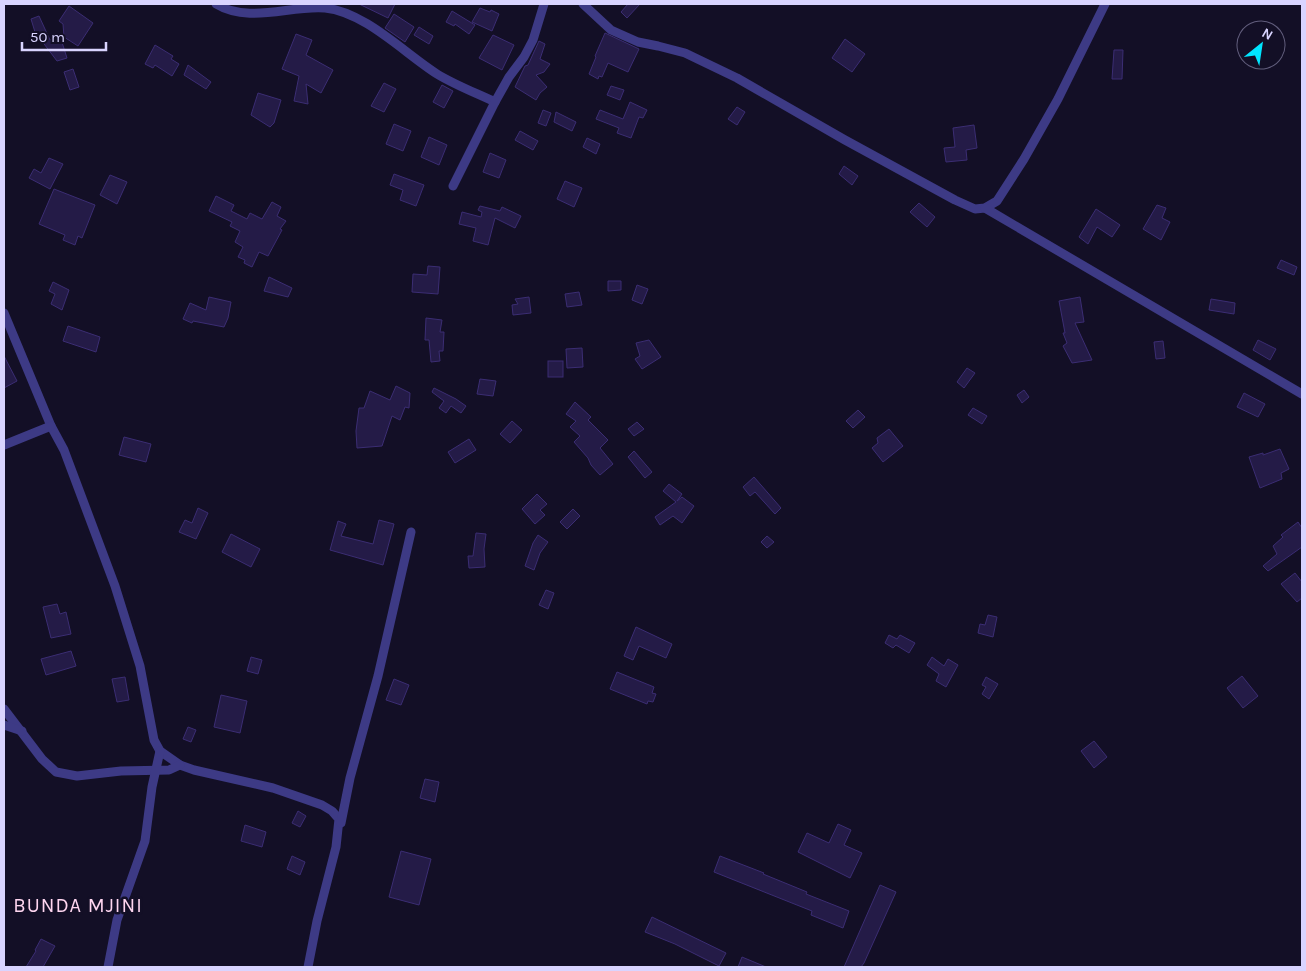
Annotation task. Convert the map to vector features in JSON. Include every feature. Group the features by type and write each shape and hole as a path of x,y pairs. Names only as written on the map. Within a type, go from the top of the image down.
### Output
{"street":[{"path":"216,4 236,12 256,13 326,8 343,13 369,25 436,73 496,102"},
{"path":"453,186 509,77 524,57 533,40 544,4"},
{"path":"583,4 611,30 638,42 685,53 738,78 845,140 975,209 985,208 997,201 1024,159 1058,99 1105,4"},
{"path":"985,208 1302,394"},
{"path":"4,313 51,426 64,450 115,586 140,666 154,740 160,752 180,765 194,770 273,788 332,810 339,819 337,841"},
{"path":"4,444 51,426"},
{"path":"308,967 350,778 378,676 410,532"},
{"path":"4,709 42,759 56,772 77,776 121,771 169,770 180,765"},
{"path":"4,725 22,731"},
{"path":"108,967 117,920 145,841 152,787 160,752"}],"building":[{"path":"359,4 395,4 388,18"},
{"path":"628,4 640,4 627,18 621,12"},
{"path":"69,6 93,23 78,46 64,37 63,24 59,21"},
{"path":"480,8 499,14 492,31 472,22"},
{"path":"452,11 475,25 469,34 455,24 454,26 446,22"},
{"path":"394,14 414,27 405,42 385,28"},
{"path":"39,16 50,40 60,36 67,58 57,61 35,32 31,19"},
{"path":"419,27 433,36 429,44 414,35"},
{"path":"605,33 639,49 628,72 608,63 602,77 599,76 598,79 589,74"},
{"path":"296,34 312,40 306,55 333,70 321,93 306,84 308,104 294,101 299,76 282,69"},
{"path":"493,35 514,45 502,70 479,58"},
{"path":"845,39 865,54 852,72 832,58"},
{"path":"539,41 545,44 540,59 550,64 544,72 536,75 547,87 536,100 515,87"},
{"path":"155,45 173,56 171,59 179,64 172,76 155,65 153,68 145,64"},
{"path":"1114,50 1123,50 1122,79 1112,79"},
{"path":"188,65 211,82 206,89 184,75"},
{"path":"73,69 79,87 70,90 64,72"},
{"path":"384,83 396,89 384,112 371,106"},
{"path":"442,85 453,91 444,108 433,102"},
{"path":"611,86 624,90 620,100 607,95"},
{"path":"258,93 281,100 274,123 270,127 251,115"},
{"path":"630,102 647,110 643,118 639,117 631,138 617,133 619,128 596,119 600,110 623,119"},
{"path":"737,107 745,112 737,125 728,119"},
{"path":"543,110 551,113 546,126 538,123"},
{"path":"556,112 576,122 572,131 554,122"},
{"path":"394,124 411,131 403,151 386,144"},
{"path":"974,125 977,148 966,150 967,160 946,162 944,148 955,147 953,128"},
{"path":"520,131 538,141 533,150 515,140"},
{"path":"429,137 447,145 439,165 421,157"},
{"path":"587,138 600,144 596,154 583,147"},
{"path":"490,153 506,160 499,178 483,172"},
{"path":"49,158 63,164 50,189 29,178 34,169 41,173"},
{"path":"844,166 858,176 852,185 839,174"},
{"path":"394,174 424,185 416,206 400,200 403,190 390,185"},
{"path":"110,175 127,182 117,204 100,195"},
{"path":"565,181 582,188 574,207 557,199"},
{"path":"54,189 95,205 82,238 78,236 75,245 63,240 65,235 39,224"},
{"path":"216,196 234,205 231,211 247,219 250,213 262,219 272,202 281,207 277,216 286,221 280,229 282,230 268,256 259,252 252,267 244,263 245,260 238,257 243,247 235,242 240,231 230,226 232,222 209,211"},
{"path":"919,203 935,217 927,227 910,212"},
{"path":"1157,205 1166,208 1162,218 1170,222 1161,240 1143,229"},
{"path":"480,206 500,211 502,207 521,216 515,228 495,218 488,245 473,241 476,228 459,224 462,212 481,217 482,212 478,210"},
{"path":"1096,209 1120,225 1112,237 1097,227 1088,244 1079,237"},
{"path":"1281,260 1297,267 1294,275 1277,268"},
{"path":"428,266 440,267 438,294 412,292 413,274 427,275"},
{"path":"269,277 292,288 288,297 264,291"},
{"path":"608,281 621,281 621,290 608,291"},
{"path":"53,282 69,290 62,310 51,304 55,294 49,291"},
{"path":"637,285 648,289 642,304 632,300"},
{"path":"579,292 582,305 567,307 565,294"},
{"path":"209,297 231,302 224,327 193,321 192,323 183,319 190,303 206,310"},
{"path":"529,297 531,313 513,315 512,305 518,304 515,299"},
{"path":"1080,297 1084,322 1075,323 1092,360 1072,363 1063,346 1067,343 1063,333 1065,333 1059,301"},
{"path":"1211,299 1235,303 1234,314 1209,310"},
{"path":"426,318 442,320 440,332 444,332 443,351 439,351 440,361 431,362 429,340 425,340"},
{"path":"68,326 100,337 96,352 63,341"},
{"path":"649,340 661,357 642,369 635,359 640,356 636,343"},
{"path":"1258,340 1276,349 1270,360 1253,350"},
{"path":"1163,341 1165,358 1156,359 1154,342"},
{"path":"582,348 583,367 567,368 566,349"},
{"path":"4,356 17,381 4,388"},
{"path":"548,361 563,361 563,377 548,377"},
{"path":"967,368 975,373 964,388 957,382"},
{"path":"480,379 496,381 493,396 477,394"},
{"path":"396,386 410,393 409,408 405,407 400,420 392,416 382,446 357,448 356,431 359,408 364,408 370,391 390,400"},
{"path":"434,388 466,406 461,413 451,406 446,413 439,408 444,401 432,392"},
{"path":"1024,390 1029,397 1022,403 1017,395"},
{"path":"1244,393 1265,404 1258,417 1237,407"},
{"path":"575,402 591,417 588,420 608,440 600,448 613,464 600,475 574,442 580,436 570,427 576,421 566,414"},
{"path":"973,408 987,416 982,424 968,415"},
{"path":"858,410 865,417 853,428 846,421"},
{"path":"512,421 522,430 510,443 500,434"},
{"path":"637,422 644,429 634,436 628,429"},
{"path":"889,429 903,446 883,462 872,448 878,443 877,438"},
{"path":"124,437 151,444 146,462 119,455"},
{"path":"469,439 476,450 455,463 448,452"},
{"path":"1280,449 1289,469 1281,473 1282,479 1260,488 1249,457 1263,453 1263,455"},
{"path":"634,451 652,472 645,478 628,457"},
{"path":"754,477 781,508 775,514 755,492 750,496 743,487"},
{"path":"669,484 682,494 677,501 682,497 694,506 682,523 673,516 660,525 655,517 676,502 663,491"},
{"path":"537,494 547,504 540,510 545,515 535,524 522,509"},
{"path":"198,508 208,513 196,539 179,532 185,520 192,523"},
{"path":"573,509 580,516 567,529 560,522"},
{"path":"379,520 394,524 383,565 330,550 338,521 346,524 341,536 373,544"},
{"path":"1298,522 1302,528 1302,547 1268,571 1263,566 1277,554 1273,546 1283,537 1281,535"},
{"path":"476,533 486,534 484,549 485,567 469,568 468,556 473,556"},
{"path":"231,534 260,549 251,567 222,552"},
{"path":"538,535 548,542 540,553 534,570 525,566 533,543"},
{"path":"767,536 774,542 767,548 761,542"},
{"path":"1295,573 1302,582 1302,598 1297,602 1281,584"},
{"path":"546,590 554,593 548,609 539,605"},
{"path":"57,604 60,614 66,612 71,634 51,638 43,607"},
{"path":"988,615 997,617 993,637 978,633 980,624 985,625"},
{"path":"636,627 672,644 666,658 639,646 633,660 624,656"},
{"path":"889,635 897,639 900,635 915,643 909,653 896,645 893,648 885,643"},
{"path":"71,651 76,666 46,675 41,659"},
{"path":"251,657 262,660 258,674 247,671"},
{"path":"932,657 944,666 948,659 958,665 946,687 936,681 939,674 927,665"},
{"path":"617,672 654,687 652,693 656,694 653,702 648,701 647,704 610,689"},
{"path":"1242,676 1258,696 1243,708 1227,688"},
{"path":"125,677 129,700 117,702 112,679"},
{"path":"986,677 998,684 989,699 982,694 986,687 982,685"},
{"path":"394,679 409,685 401,705 386,700"},
{"path":"221,695 247,701 240,733 214,727"},
{"path":"188,727 196,730 191,742 183,739"},
{"path":"1094,741 1107,757 1094,768 1081,751"},
{"path":"425,779 439,782 435,802 420,798"},
{"path":"298,811 306,816 300,827 292,823"},
{"path":"838,824 851,830 844,845 862,853 850,878 798,852 807,833 829,843"},
{"path":"245,825 266,832 262,847 241,841"},
{"path":"401,851 431,859 419,905 389,897"},
{"path":"292,856 305,862 300,875 287,869"},
{"path":"720,856 764,873 807,892 806,894 849,911 843,928 811,915 812,911 714,872"},
{"path":"880,885 896,892 864,963 861,967 844,967"},
{"path":"652,917 726,953 719,966 675,944 645,932"},
{"path":"41,939 55,946 43,967 26,967 36,951"},
{"path":"742,957 766,967 738,967"}],"district":[{"name":"BUNDA MJINI","path":"78,905"}]}
